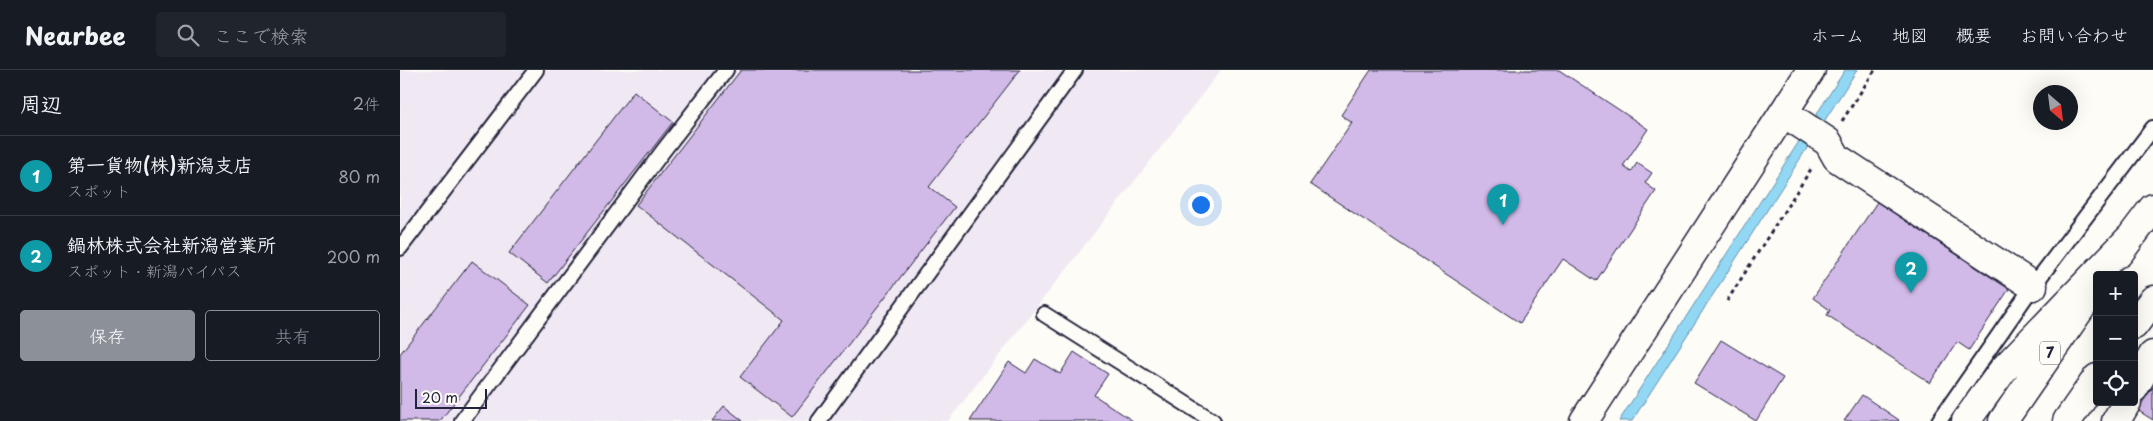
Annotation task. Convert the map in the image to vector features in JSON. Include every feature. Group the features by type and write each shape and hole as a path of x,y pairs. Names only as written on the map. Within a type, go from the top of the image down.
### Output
{"main road":[{"path":"1584,421 1811,70"},
{"path":"1784,112 1828,142 1837,158 2033,286"},
{"path":"2107,271 2153,208"},
{"path":"1966,421 2003,370 2129,239"},
{"name":"7","path":"2003,421 2093,292"},
{"path":"2138,320 2153,300"},
{"path":"2138,381 2153,355"},
{"path":"2067,421 2093,384"},
{"path":"2080,421 2093,398"},
{"path":"2116,421 2124,406"}],"lane":[{"path":"400,248 536,70"},
{"path":"462,421 726,70"},
{"path":"819,421 1075,70"},
{"path":"1939,421 2033,286 2153,128"},
{"path":"1044,314 1213,421"}],"path":[{"path":"1727,301 1875,70"}],"shaded area":[{"path":"400,70 1221,70 948,421 400,421"}],"water":[{"path":"1845,70 1857,70 1632,421 1619,421"}],"building":[{"path":"741,70 1020,70 929,187 955,207 792,417 740,377 784,320 636,205"},
{"path":"1371,70 1559,70 1648,129 1623,166 1631,172 1637,163 1652,173 1645,183 1656,191 1596,281 1563,259 1520,323 1310,184 1352,123 1341,115"},
{"path":"634,91 673,122 548,283 509,253"},
{"path":"1877,202 2009,289 1969,350 1957,342 1930,383 1827,315 1830,310 1813,298"},
{"path":"472,261 530,305 440,421 400,421 400,354"},
{"path":"1721,340 1783,378 1756,421 1694,383"},
{"path":"1074,352 1108,374 1094,395 1133,421 970,421 1009,362 1026,373 1035,359 1060,374"},
{"path":"2153,387 2153,420 2137,410"},
{"path":"1862,395 1899,420 1844,421"},
{"path":"724,406 743,421 712,421"}],"place":[{"name":"第一貨物(株)新潟支店","path":"1503,225"},
{"name":"鍋林株式会社新潟営業所","path":"1911,293"}]}
